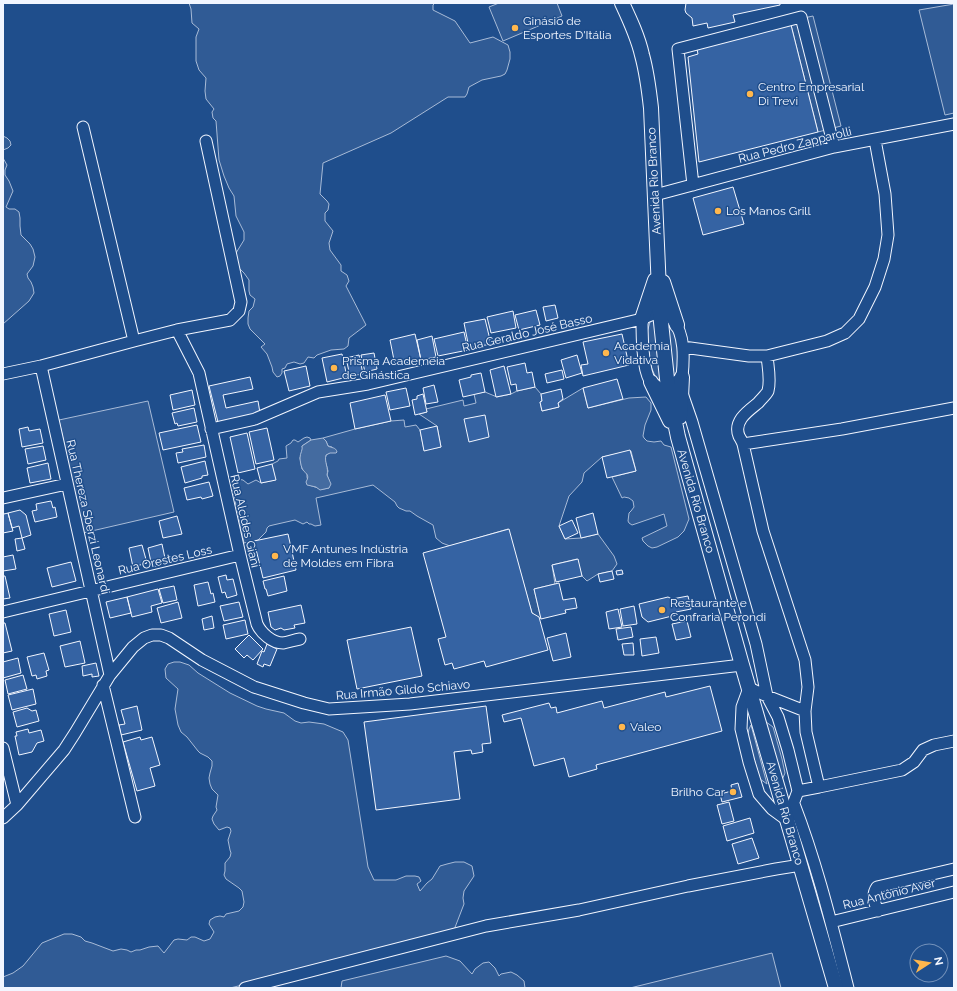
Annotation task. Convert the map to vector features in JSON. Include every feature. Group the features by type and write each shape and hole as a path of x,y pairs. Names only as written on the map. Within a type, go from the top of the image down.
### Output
{"main road":[{"name":"Avenida Rio Branco","path":"622,3 634,29 648,80 651,108 660,313 675,390"},
{"path":"642,318 658,268"},
{"path":"658,268 677,325"},
{"path":"678,437 675,390 682,377"},
{"path":"651,382 678,437"},
{"name":"Avenida Rio Branco","path":"678,437 742,665 836,988"}],"street":[{"path":"693,185 678,49 801,17 834,147"},
{"name":"Rua Pedro Zapparolli","path":"655,195 834,147 949,126"},
{"path":"83,127 134,341"},
{"path":"683,347 749,356 767,356 827,342 845,333 859,319 874,287 884,259 888,235 885,194 875,140"},
{"path":"3,374 41,366 177,330 230,320 238,311 241,302 206,141"},
{"path":"660,313 669,315 677,325 683,347 684,361 682,377"},
{"name":"Rua Geraldo José Basso","path":"211,429 255,419 318,392 368,384 660,313"},
{"path":"642,318 643,354 651,382 663,389 675,390 692,422 756,644 767,696 778,717 788,750 798,791 787,820 772,810 759,794 741,729 742,707 749,688 767,696 805,710"},
{"name":"Rua Alcides Giani","path":"177,330 199,373 257,624 259,629 268,637 277,642 282,643 300,639"},
{"path":"767,356 769,381 768,391 762,399 743,416 737,429 738,435 743,444 763,531 805,660 808,687 805,710 806,732 819,787"},
{"name":"Rua Thereza Sberzi Leonardi","path":"41,366 110,675"},
{"path":"743,444 842,429 954,408"},
{"path":"3,498 67,484"},
{"name":"Rua Orestes Loss","path":"3,612 240,555"},
{"name":"Rua Irmão Gildo Schiavo","path":"3,818 17,805 64,750 110,675 134,647 144,638 152,635 160,635 169,638 202,660 254,687 304,704 329,709 410,704 742,665"},
{"path":"103,685 136,817"},
{"path":"798,791 902,770 914,762 924,750 934,745 954,741"},
{"path":"3,748 17,805"},
{"path":"794,804 806,834 848,988"},
{"path":"245,988 486,926 579,910 688,886 801,865"},
{"path":"878,911 874,903 874,891 877,887 954,869"},
{"name":"Rua Antônio Aver","path":"831,922 954,892"}],"shaded area":[{"path":"189,3 435,3 433,5 433,10 455,21 470,43 493,37 508,45 510,52 510,59 505,74 482,80 469,87 465,97 448,97 391,133 323,163 320,194 329,204 328,210 325,213 325,221 333,231 329,243 330,250 341,265 341,271 347,275 349,281 346,286 366,325 349,338 348,346 344,349 331,350 317,355 314,358 308,357 304,363 300,364 294,362 287,364 285,368 282,369 280,376 277,377 273,372 267,354 261,347 265,344 250,329 248,324 249,311 253,307 255,299 250,295 249,280 237,266 236,260 236,253 244,240 244,232 236,216 234,196 224,176 219,160 216,121 213,118 212,112 214,109 206,99 206,78 199,70 196,61 196,37 199,29 192,23"},
{"name":"Ginásio de Esportes D'Itália","path":"499,3 557,3 562,16 503,41 489,7"},
{"path":"954,4 954,113 945,115 919,10"},
{"path":"813,16 841,126 818,132 790,21"},
{"path":"3,136 10,141 11,145 3,150"},
{"path":"3,158 7,165 5,175 13,191 6,207 9,209 15,209 19,212 21,235 30,244 35,257 33,266 27,274 34,293 29,301 3,324"},
{"path":"655,316 663,383 656,378 652,369 646,336 650,322"},
{"path":"665,316 674,330 679,347 679,366 673,383"},
{"path":"535,387 541,394 542,401 540,402 542,411 559,407 558,403 583,388 588,408 629,398 646,397 651,403 651,410 645,425 643,436 647,441 661,441 664,445 671,447 689,519 684,531 678,537 657,547 652,548 648,546 642,538 667,526 664,514 632,525 629,523 629,513 634,507 633,501 629,498 622,498 612,477 636,471 631,451 602,457 584,473 582,482 569,496 559,526 565,539 581,538 598,534 614,556 617,564 612,571 598,574 587,581 582,576 577,559 552,565 555,584 534,589 541,619 532,613 508,529 450,546 442,543 436,538 433,525 410,511 399,508 395,502 373,485 316,498 321,525 315,526 307,522 303,524 295,520 273,525 267,528 266,532 258,540 244,543 231,482 237,479 243,480 248,484 256,480 261,483 275,480 272,464 279,459 287,458 286,446 293,440 298,442 307,437 310,438 311,440 302,446 303,449 300,458 302,469 307,474 309,485 323,489 329,488 329,480 327,475 328,471 325,460 326,455 331,452 332,447 328,446 323,438 391,421 404,420 405,427 416,425 420,430 424,450 441,447 437,426 419,414 427,412 426,409 463,400 464,406 476,403 474,394 485,392 497,397"},
{"path":"148,401 174,512 83,533 59,420"},
{"path":"323,438 328,446 335,448 337,452 326,455 327,475 331,484 329,488 320,490 316,487 307,485 306,482 308,477 302,468 300,455 302,446 311,440"},
{"path":"174,662 189,665 198,673 230,693 257,706 284,713 295,721 301,723 309,722 324,724 343,732 348,740 368,867 374,880 396,880 406,876 415,876 419,877 421,881 417,884 420,891 432,879 440,866 455,862 464,862 472,866 474,876 464,891 464,904 454,930 438,938 230,988 3,988 3,977 13,973 23,966 42,943 64,934 72,934 81,937 85,941 113,951 121,949 131,952 158,946 164,953 174,940 187,940 191,937 204,941 210,939 214,932 209,924 210,920 215,917 224,917 226,914 239,911 243,907 244,902 242,891 226,879 224,875 225,863 230,857 231,853 228,840 231,831 230,828 227,827 219,830 212,819 217,810 218,795 212,789 210,784 209,778 212,761 198,751 181,732 178,725 175,709 178,689 166,678 165,669 168,664"},
{"path":"766,722 773,727 782,759 785,773 782,780"},
{"path":"751,725 767,784 760,779 752,752 748,734"},
{"path":"800,843 807,858 845,988 840,988"},
{"path":"772,953 781,988 630,988"},
{"path":"446,956 460,961 472,974 475,969 483,963 489,962 495,968 499,976 501,974 511,972 517,975 524,981 525,988 341,988 342,981"}],"building":[{"path":"686,3 780,3 780,5 733,15 735,22 708,28 707,23 693,26 692,18 686,13 685,10"},
{"name":"Centro Empresarial Di Trevi","path":"790,21 818,132 699,162 688,57 698,54 696,45"},
{"name":"Los Manos Grill","path":"733,187 744,224 703,235 693,198"},
{"path":"555,305 558,318 546,321 543,307"},
{"path":"536,310 540,325 519,330 515,315"},
{"path":"513,311 516,328 491,333 487,317"},
{"path":"485,319 491,344 469,348 464,323"},
{"path":"464,332 468,350 438,356 434,339"},
{"path":"415,334 421,360 395,365 390,340"},
{"name":"Academia Vidativa","path":"622,334 629,365 583,376 581,365 588,364 583,342"},
{"path":"432,336 436,357 421,360 417,340"},
{"path":"374,353 377,369 365,372 361,355"},
{"name":"Prisma Academeia de Ginástica","path":"342,354 347,377 327,382 322,358"},
{"path":"359,355 363,374 350,376 346,358"},
{"path":"577,355 582,373 566,378 561,360"},
{"path":"525,363 527,373 532,372 535,387 517,391 516,384 511,385 507,367"},
{"path":"306,366 310,386 289,391 284,371"},
{"path":"504,366 511,394 496,397 490,370"},
{"path":"562,370 564,379 547,383 545,374"},
{"path":"481,373 485,392 463,397 459,380"},
{"path":"250,377 253,389 223,395 226,408 258,401 260,413 218,422 209,386"},
{"path":"617,379 623,399 588,408 583,388"},
{"path":"434,385 438,402 426,404 423,388"},
{"path":"406,388 410,406 390,410 386,392"},
{"path":"561,389 563,399 558,403 559,407 542,411 540,402 542,401 541,394"},
{"path":"192,390 195,405 173,410 170,395"},
{"path":"423,394 427,412 415,415 412,400 417,399 417,396"},
{"path":"385,395 391,421 355,429 350,403"},
{"path":"194,408 197,422 178,426 177,423 175,424 172,413"},
{"path":"485,415 489,437 469,442 464,419"},
{"path":"197,425 201,442 163,450 159,433"},
{"path":"437,426 441,447 424,451 420,430"},
{"path":"28,427 29,431 40,429 43,443 22,447 19,429"},
{"path":"267,428 274,460 256,464 249,432"},
{"path":"247,433 255,469 238,473 230,437"},
{"path":"204,445 206,457 178,463 176,453 183,452 182,449"},
{"path":"43,446 46,460 28,464 25,449"},
{"path":"630,450 636,471 607,478 602,457"},
{"path":"205,461 208,475 185,483 181,467"},
{"path":"48,463 51,479 30,483 27,468"},
{"path":"272,464 276,480 261,483 257,468"},
{"path":"209,482 213,496 202,499 201,497 187,500 184,488"},
{"path":"51,501 53,508 55,507 57,517 35,522 32,511 37,510 36,504"},
{"path":"20,510 26,515 31,535 22,538 19,526 12,528 8,513"},
{"path":"3,512 4,514 8,513 13,531 3,533"},
{"path":"593,513 598,534 581,538 576,518"},
{"path":"177,516 182,534 163,538 159,521"},
{"path":"572,520 578,533 565,539 559,526"},
{"path":"509,529 532,613 539,617 548,650 486,667 484,661 454,669 452,663 445,665 438,639 446,637 423,553"},
{"name":"VMF Antunes Indústria de Moldes em Fibra","path":"288,534 296,570 263,578 254,541"},
{"path":"22,538 25,549 17,551 15,539"},
{"path":"162,544 166,563 152,567 148,548"},
{"path":"142,545 147,563 133,567 129,548"},
{"path":"13,555 16,569 3,571 3,557"},
{"path":"578,559 582,576 556,582 552,565"},
{"path":"71,562 76,581 52,587 47,568"},
{"path":"622,570 623,574 617,575 616,571"},
{"path":"612,571 614,579 600,582 598,574"},
{"path":"226,575 227,580 233,579 237,595 227,598 225,592 222,593 218,577"},
{"path":"3,576 5,576 10,598 3,599"},
{"path":"284,576 287,591 268,596 263,581"},
{"path":"208,582 215,602 198,606 194,585"},
{"path":"559,583 563,600 575,598 577,608 565,610 566,613 541,619 534,589"},
{"path":"174,586 177,600 163,603 159,589"},
{"path":"158,589 162,603 151,606 152,612 132,617 127,597"},
{"name":"Restaurante e Confraria Perondi","path":"688,596 691,609 676,612 676,615 648,622 642,617 639,604 668,597 672,599"},
{"path":"127,597 131,613 110,618 106,602"},
{"path":"178,602 182,618 161,623 157,608"},
{"path":"239,602 243,617 224,621 220,606"},
{"path":"301,605 305,623 294,625 295,628 284,630 281,628 275,630 271,627 268,612"},
{"path":"634,606 637,624 623,626 620,609"},
{"path":"618,609 622,627 609,629 606,612"},
{"path":"66,610 71,632 54,636 49,614"},
{"path":"212,616 214,628 204,630 202,619"},
{"path":"245,620 248,634 226,639 223,625"},
{"path":"687,621 691,637 676,640 672,624"},
{"path":"3,623 5,623 12,651 3,653"},
{"path":"411,627 422,676 357,689 347,640"},
{"path":"631,627 633,637 618,640 616,629"},
{"path":"566,633 571,657 553,661 547,638"},
{"path":"249,635 263,649 253,660 247,655 244,658 235,649"},
{"path":"656,637 659,653 642,656 640,639"},
{"path":"80,641 85,663 65,667 60,646"},
{"path":"633,643 634,655 624,655 622,644"},
{"path":"267,644 277,649 270,666 264,664 263,667 257,664 262,651 264,652"},
{"path":"44,653 49,670 46,671 47,676 37,679 36,675 32,676 27,657"},
{"path":"18,658 21,673 3,678 3,662"},
{"path":"96,663 99,676 92,677 92,674 83,676 82,666"},
{"path":"23,675 27,689 8,694 5,680"},
{"name":"Valeo","path":"710,686 722,731 596,765 597,769 569,777 564,758 534,766 521,718 504,722 502,715 549,703 551,708 556,707 557,713 602,701 604,708 665,692 666,697"},
{"path":"33,689 36,704 12,710 8,695"},
{"path":"137,706 142,730 121,735 119,725 125,724 121,710"},
{"path":"486,706 491,743 482,744 483,752 472,754 471,750 454,752 460,799 376,810 364,722"},
{"path":"27,708 32,711 36,710 39,721 17,727 13,712"},
{"path":"28,729 29,733 41,730 44,741 37,743 32,752 19,755 15,736 17,736 16,732"},
{"path":"140,737 141,740 152,737 160,765 150,768 155,786 137,791 123,742"},
{"name":"Brilho Car","path":"738,783 742,797 722,802 720,794 732,791 731,785"},
{"path":"729,802 734,821 722,824 717,805"},
{"path":"750,818 754,833 727,841 723,826"},
{"path":"752,838 759,858 738,864 732,844"}],"place":[{"name":"Ginásio de Esportes D'Itália","path":"515,28"},
{"name":"Centro Empresarial Di Trevi","path":"750,94"},
{"name":"Los Manos Grill","path":"718,211"},
{"name":"Academia Vidativa","path":"606,353"},
{"name":"Prisma Academeia de Ginástica","path":"334,368"},
{"name":"VMF Antunes Indústria de Moldes em Fibra","path":"275,556"},
{"name":"Restaurante e Confraria Perondi","path":"662,610"},
{"name":"Valeo","path":"622,727"},
{"name":"Brilho Car","path":"733,792"}]}
